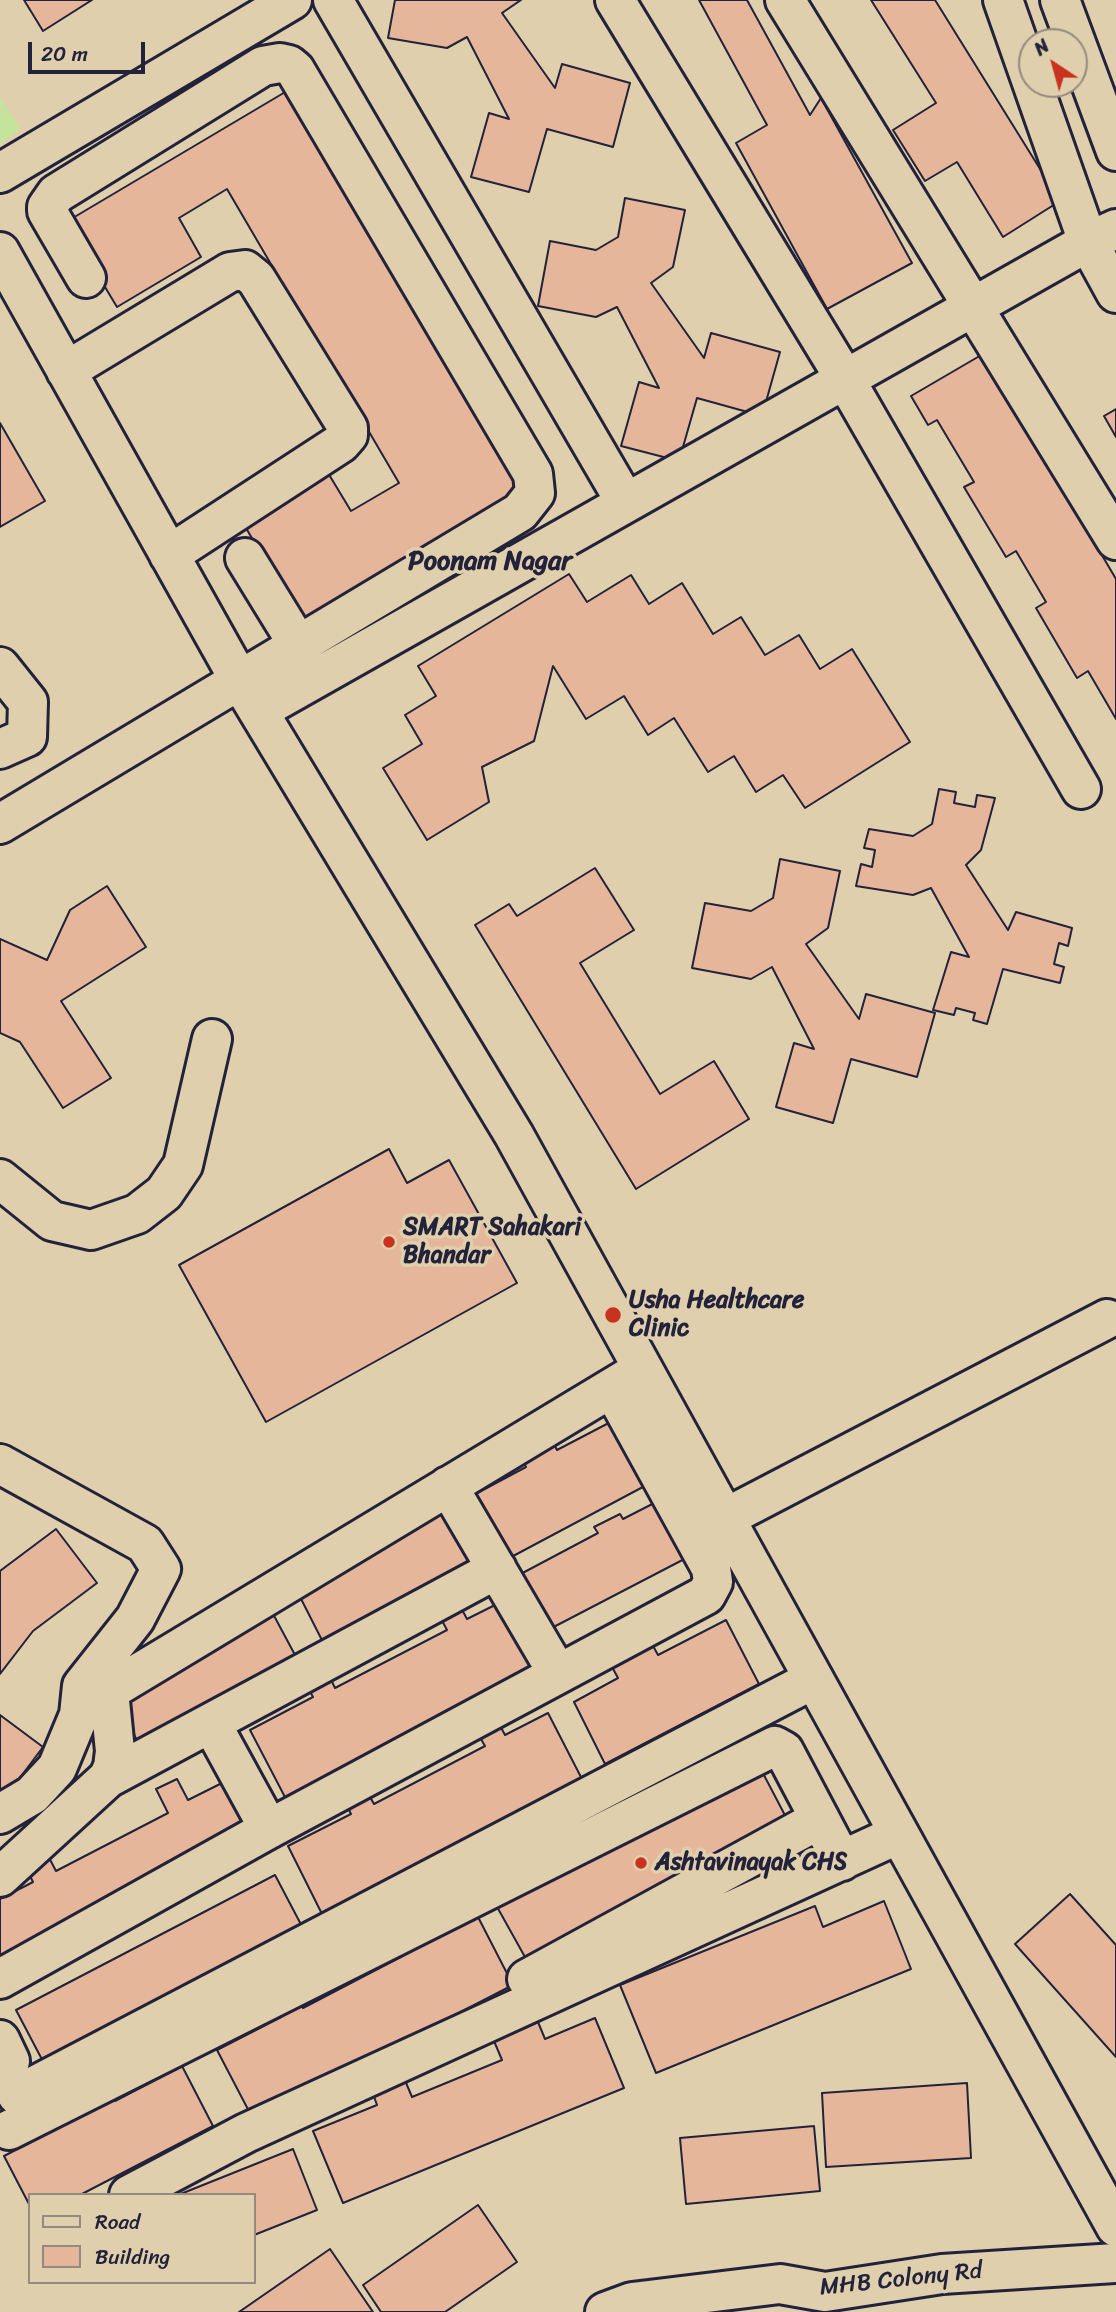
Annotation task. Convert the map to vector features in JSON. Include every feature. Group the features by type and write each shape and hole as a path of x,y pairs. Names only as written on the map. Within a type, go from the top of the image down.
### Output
{"street":[{"path":"0,173 292,0"},
{"path":"333,0 626,503"},
{"path":"615,0 845,379 1081,789"},
{"path":"785,0 1116,540"},
{"path":"1003,0 1102,235 1116,293"},
{"path":"1060,0 1116,151"},
{"path":"86,278 47,211 56,194 263,66 280,63 289,65 295,70 533,474 535,493 520,512 299,646 249,696"},
{"path":"0,824 626,503 1102,235"},
{"path":"0,252 249,696 514,1135 628,1378 711,1568 713,1582 706,1595 698,1600 270,1829 0,1979"},
{"path":"66,371 230,272 245,270 256,279 348,428 348,435 341,443 169,555"},
{"path":"245,558 299,646"},
{"path":"0,667 28,702 27,737 0,749"},
{"path":"0,1179 52,1221 91,1230 137,1214 163,1193 183,1165 212,1040"},
{"path":"725,1518 1107,1319"},
{"path":"108,1778 115,1751 110,1701 114,1688 628,1378"},
{"path":"628,1378 725,1518 1116,2227"},
{"path":"0,1464 145,1544 161,1569 135,1619 82,1686 79,1715 57,1768 32,1795 0,1814"},
{"path":"448,1486 558,1674"},
{"path":"0,1877 108,1778 497,1569"},
{"path":"9,2099 814,1679"},
{"path":"211,1723 270,1829"},
{"path":"9,2099 775,1746 784,1751 842,1861"},
{"path":"133,2193 820,1819"},
{"path":"246,2133 899,1834"},
{"path":"0,2040 10,2061 9,2099"},
{"name":"MHB Colony Rd","path":"606,2312 632,2302 780,2284 825,2292 942,2274 1116,2263"}],"green space":[{"path":"0,97 20,129 0,144"}],"building":[{"path":"24,0 92,0 43,31"},
{"path":"395,0 521,0 502,13 555,88 562,64 630,83 613,147 547,129 529,192 471,177 489,113 509,119 467,37 447,48 388,38"},
{"path":"699,0 747,0 810,115 821,98 912,263 827,309 736,143 767,125"},
{"path":"871,0 935,0 1060,201 1003,237 957,162 925,181 893,130 936,103"},
{"path":"292,88 529,493 304,626 240,518 325,468 351,511 399,483 227,189 179,218 201,257 117,307 66,222"},
{"path":"625,198 685,210 673,267 651,283 704,358 711,333 780,352 762,416 697,398 679,461 621,446 639,382 659,388 617,307 596,317 538,306 550,241 596,250 618,237"},
{"path":"983,354 1116,579 1116,719 1088,671 1077,678 1036,608 1046,602 1016,551 1006,557 964,487 974,482 937,420 928,425 911,396"},
{"path":"1116,409 1116,437 1104,416"},
{"path":"0,423 45,501 0,527"},
{"path":"569,574 587,602 631,575 649,604 682,583 713,634 741,617 765,655 799,635 820,669 852,649 910,742 805,808 783,775 756,792 734,756 708,772 674,718 648,735 624,696 586,719 553,666 534,741 482,767 489,802 427,840 383,768 422,744 405,715 436,696 418,666"},
{"path":"939,789 956,792 954,803 975,807 977,795 995,798 981,850 966,865 1008,930 1016,912 1072,928 1068,946 1059,943 1054,964 1064,967 1060,983 1003,969 987,1024 973,1020 975,1013 956,1008 954,1015 933,1010 951,952 969,957 931,888 913,895 856,886 861,864 872,867 875,850 864,848 869,829 913,836 932,824"},
{"path":"780,859 840,871 828,928 806,944 859,1019 866,994 935,1013 917,1077 851,1059 833,1123 776,1107 794,1043 814,1049 772,967 751,979 692,968 705,903 751,911 773,898"},
{"path":"595,868 634,930 580,963 660,1094 714,1061 749,1119 636,1189 475,925 509,904 517,916"},
{"path":"107,886 146,947 61,1001 111,1078 63,1108 20,1042 0,1033 0,939 47,960 70,910"},
{"path":"389,1149 407,1183 449,1160 517,1283 266,1422 179,1265"},
{"path":"624,1415 656,1480 500,1563 466,1499 526,1467 520,1456 551,1439 557,1450"},
{"path":"664,1498 694,1554 544,1632 515,1577 598,1533 594,1527 620,1514 623,1519"},
{"path":"453,1505 485,1570 329,1654 296,1589"},
{"path":"56,1529 97,1583 33,1631 0,1674 0,1571"},
{"path":"511,1597 545,1665 286,1799 250,1730 313,1697 305,1682 327,1671 335,1688 447,1630 438,1613 458,1602 467,1619"},
{"path":"272,1612 302,1668 143,1752 114,1696"},
{"path":"726,1620 759,1684 605,1764 574,1702 618,1678 611,1665 652,1644 658,1655"},
{"path":"548,1713 583,1781 323,1916 288,1846 351,1814 343,1798 364,1786 374,1804 485,1746 475,1729 496,1718 505,1735"},
{"path":"0,1715 43,1747 4,1799 0,1796"},
{"name":"Ashtavinayak CHS","path":"755,1758 788,1821 530,1966 496,1905"},
{"path":"177,1779 188,1800 226,1781 252,1832 0,1962 0,1899 33,1882 23,1862 45,1850 56,1871 168,1813 156,1789"},
{"path":"275,1875 306,1934 47,2069 16,2010"},
{"path":"1070,1894 1116,1945 1116,2057 1015,1944"},
{"path":"884,1901 911,1969 656,2073 620,1985 815,1906 823,1927"},
{"path":"478,1917 513,1985 253,2119 217,2050 281,2017 272,2002 294,1990 303,2008 414,1950 405,1933 426,1922 435,1939"},
{"path":"595,2018 624,2088 343,2203 313,2131 377,2105 372,2091 404,2078 412,2097 502,2060 494,2041 538,2022 545,2039"},
{"path":"182,2066 213,2126 84,2193 28,2193 28,2202 4,2156 89,2112 84,2101 109,2088 115,2101"},
{"path":"967,2083 971,2158 826,2167 822,2093"},
{"path":"814,2126 820,2191 686,2204 680,2138"},
{"path":"293,2149 317,2210 256,2234 256,2193 183,2193"},
{"path":"478,2205 517,2262 445,2312 381,2312 363,2285"},
{"path":"330,2249 373,2312 239,2312"}],"place":[{"name":"SMART Sahakari Bhandar","path":"389,1242"},
{"name":"Usha Healthcare Clinic","path":"613,1315"},
{"name":"Ashtavinayak CHS","path":"641,1863"}],"district":[{"name":"Poonam Nagar","path":"490,562"}]}
